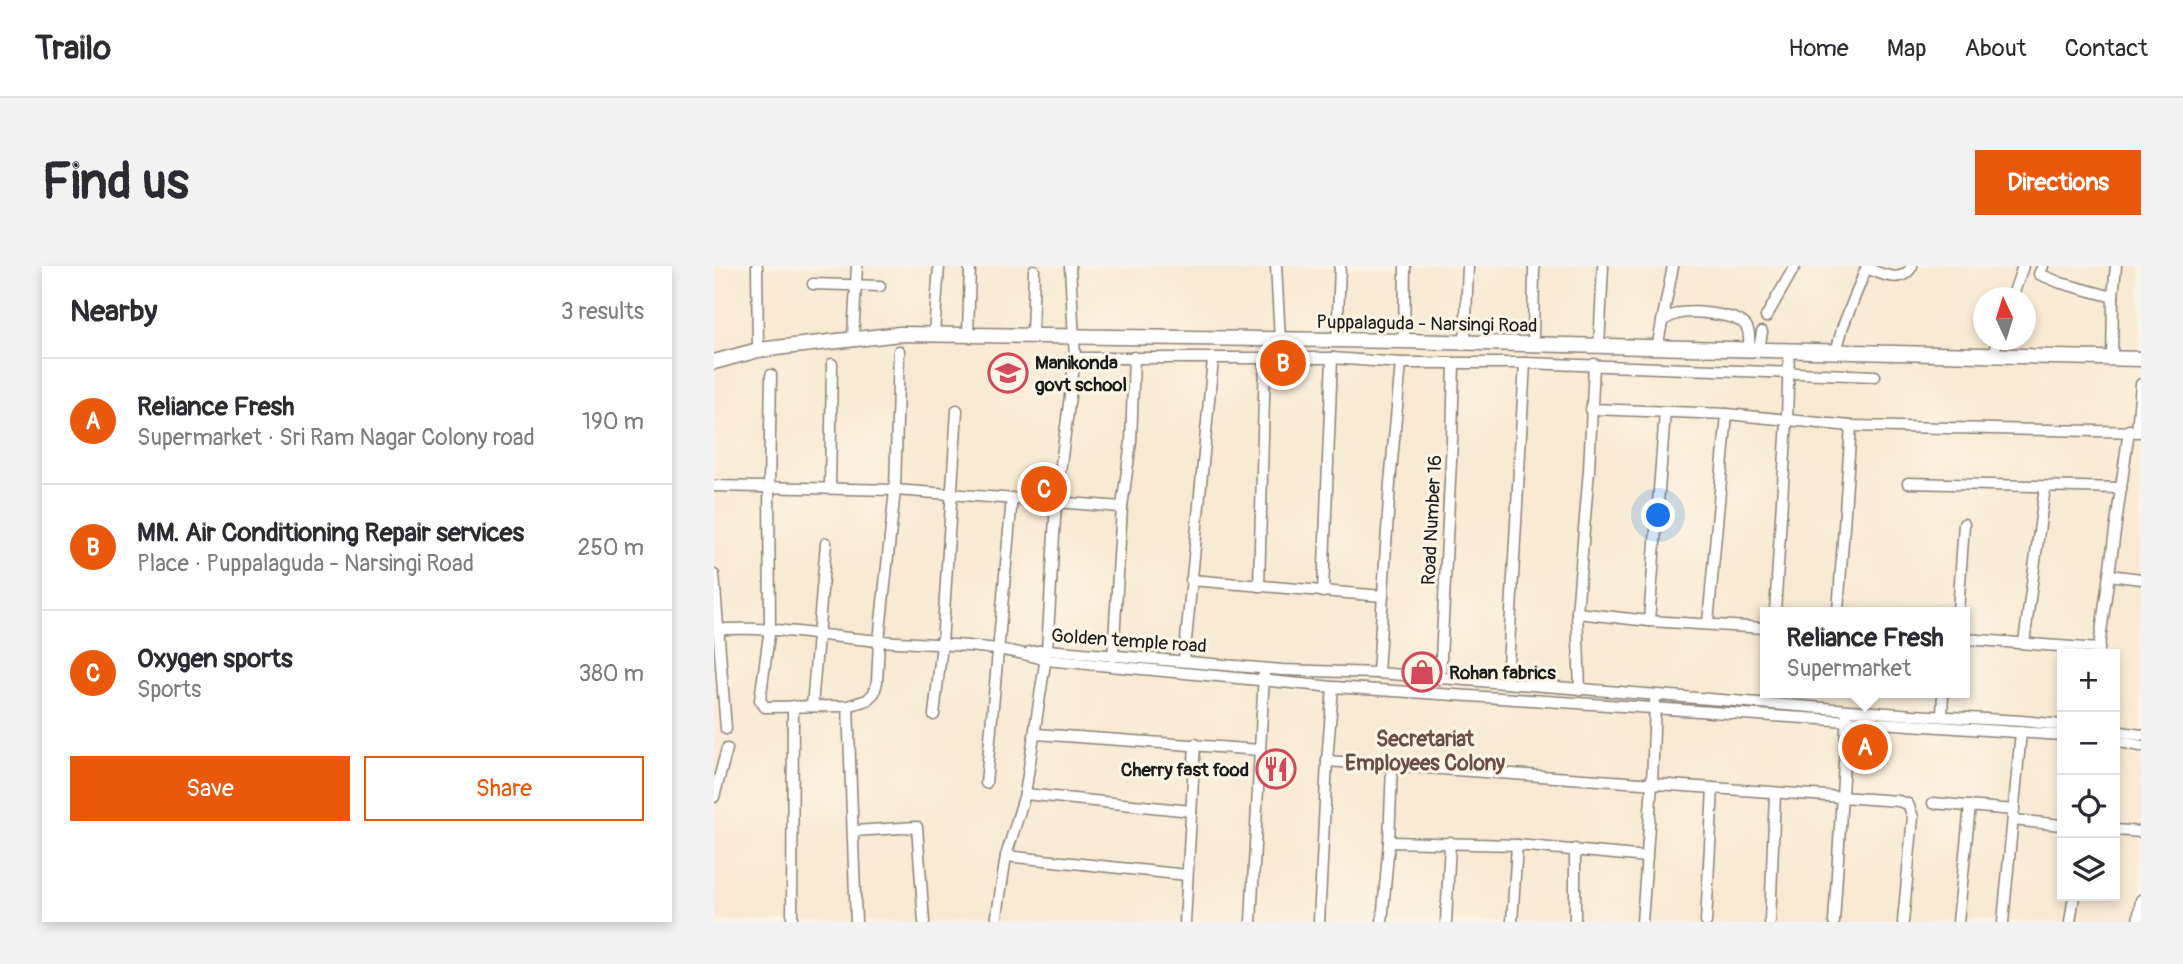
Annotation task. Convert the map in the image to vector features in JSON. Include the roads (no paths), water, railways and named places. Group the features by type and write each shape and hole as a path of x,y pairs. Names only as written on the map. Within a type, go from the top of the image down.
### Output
{"street":[{"path":"757,266 758,350"},
{"path":"853,338 857,266"},
{"path":"934,334 939,266"},
{"path":"968,334 970,266"},
{"path":"996,922 1006,856 1025,794 1047,655 1056,502 1075,358 1070,266"},
{"path":"1276,266 1280,340"},
{"path":"1337,340 1340,266"},
{"path":"1404,341 1405,266"},
{"path":"1465,342 1468,266"},
{"path":"1533,345 1534,266"},
{"path":"1599,347 1603,266"},
{"path":"1766,317 1795,266"},
{"path":"1836,352 1866,267 1887,276 1903,276 1912,266"},
{"path":"2016,287 2023,266 2041,270 2061,283 2113,297"},
{"path":"2112,360 2116,266"},
{"path":"1657,348 1672,268"},
{"path":"1032,335 1034,270"},
{"path":"813,284 880,286"},
{"path":"1662,321 1674,314 1686,312 1740,321 1747,328 1754,349"},
{"path":"1754,349 1762,332"},
{"name":"Puppalaguda - Narsingi Road","path":"714,362 758,350 900,334 1465,342 2141,359"},
{"path":"1775,607 1789,349"},
{"path":"1992,356 1994,350"},
{"path":"771,375 770,628 760,700 765,707 848,706 867,699 874,692 877,682 895,490 899,351"},
{"path":"1113,657 1122,507 1132,442 1134,357"},
{"path":"1075,358 1332,358 1401,363 1525,363 1875,376"},
{"path":"1323,592 1332,358"},
{"path":"1184,661 1213,359"},
{"path":"1259,586 1265,359"},
{"path":"1378,673 1401,363"},
{"name":"Road Number 16","path":"1440,678 1454,363"},
{"path":"1507,683 1525,363"},
{"path":"830,488 832,364"},
{"path":"1580,690 1577,613 1589,470 1594,365"},
{"path":"2099,649 2122,488 2135,431 2141,384"},
{"path":"1591,409 1727,414 1851,426 2135,431"},
{"path":"934,715 942,645 957,410"},
{"path":"1649,621 1665,412"},
{"path":"1709,623 1727,414"},
{"path":"1838,607 1851,426"},
{"path":"1908,484 2122,488"},
{"path":"714,486 895,490 1122,507"},
{"path":"2024,643 2045,487"},
{"path":"986,783 1012,498"},
{"path":"1958,607 1964,524"},
{"path":"812,706 826,543"},
{"path":"714,575 716,629 726,729"},
{"path":"2109,575 2141,579"},
{"path":"1191,580 1383,596"},
{"path":"1577,613 1649,621 1760,628"},
{"name":"Golden temple road","path":"716,629 770,628 879,641 999,649 1264,674 1378,673 1656,696 1760,698"},
{"path":"1970,639 2074,649"},
{"name":"Golden temple road","path":"1047,655 1184,661 1333,687 1847,722 1934,720 2057,725"},
{"path":"1251,922 1264,674"},
{"path":"1319,922 1333,687"},
{"path":"1642,922 1656,696"},
{"path":"1767,716 1768,698"},
{"name":"Golden temple road","path":"1768,698 1913,720"},
{"path":"1934,720 1941,698"},
{"path":"792,922 793,706"},
{"path":"848,706 856,922"},
{"path":"1834,922 1848,709"},
{"name":"Golden temple road","path":"1934,720 2057,735"},
{"path":"2003,922 2021,732"},
{"path":"2120,732 2141,734"},
{"path":"1036,734 1260,751"},
{"path":"2120,742 2141,746"},
{"path":"1185,922 1195,744"},
{"path":"714,797 727,748"},
{"path":"1327,761 1898,801 1908,804 1913,817 1903,922"},
{"path":"1382,922 1392,766"},
{"path":"1706,922 1713,788"},
{"path":"1770,922 1775,793"},
{"path":"1025,794 1191,811"},
{"path":"1933,803 1970,806 2057,824"},
{"path":"1958,922 1970,806"},
{"path":"854,831 917,827 924,922"},
{"path":"2120,830 2141,832"},
{"path":"1389,842 1517,845 1647,856"},
{"path":"1446,922 1450,842"},
{"path":"1511,922 1517,845"},
{"path":"1575,849 1575,922"},
{"path":"1006,856 1187,875"},
{"path":"2137,922 2141,900"},
{"path":"2070,922 2073,901"}],"place":[{"name":"MM. Air Conditioning Repair services","path":"1283,363"},
{"name":"Manikonda govt school","path":"1008,373"},
{"name":"Oxygen sports","path":"1044,489"},
{"name":"Rohan fabrics","path":"1422,672"},
{"name":"Reliance Fresh","path":"1865,747"},
{"name":"Cherry fast food","path":"1276,769"}],"district":[{"name":"Secretariat Employees Colony","path":"1425,751"}]}
